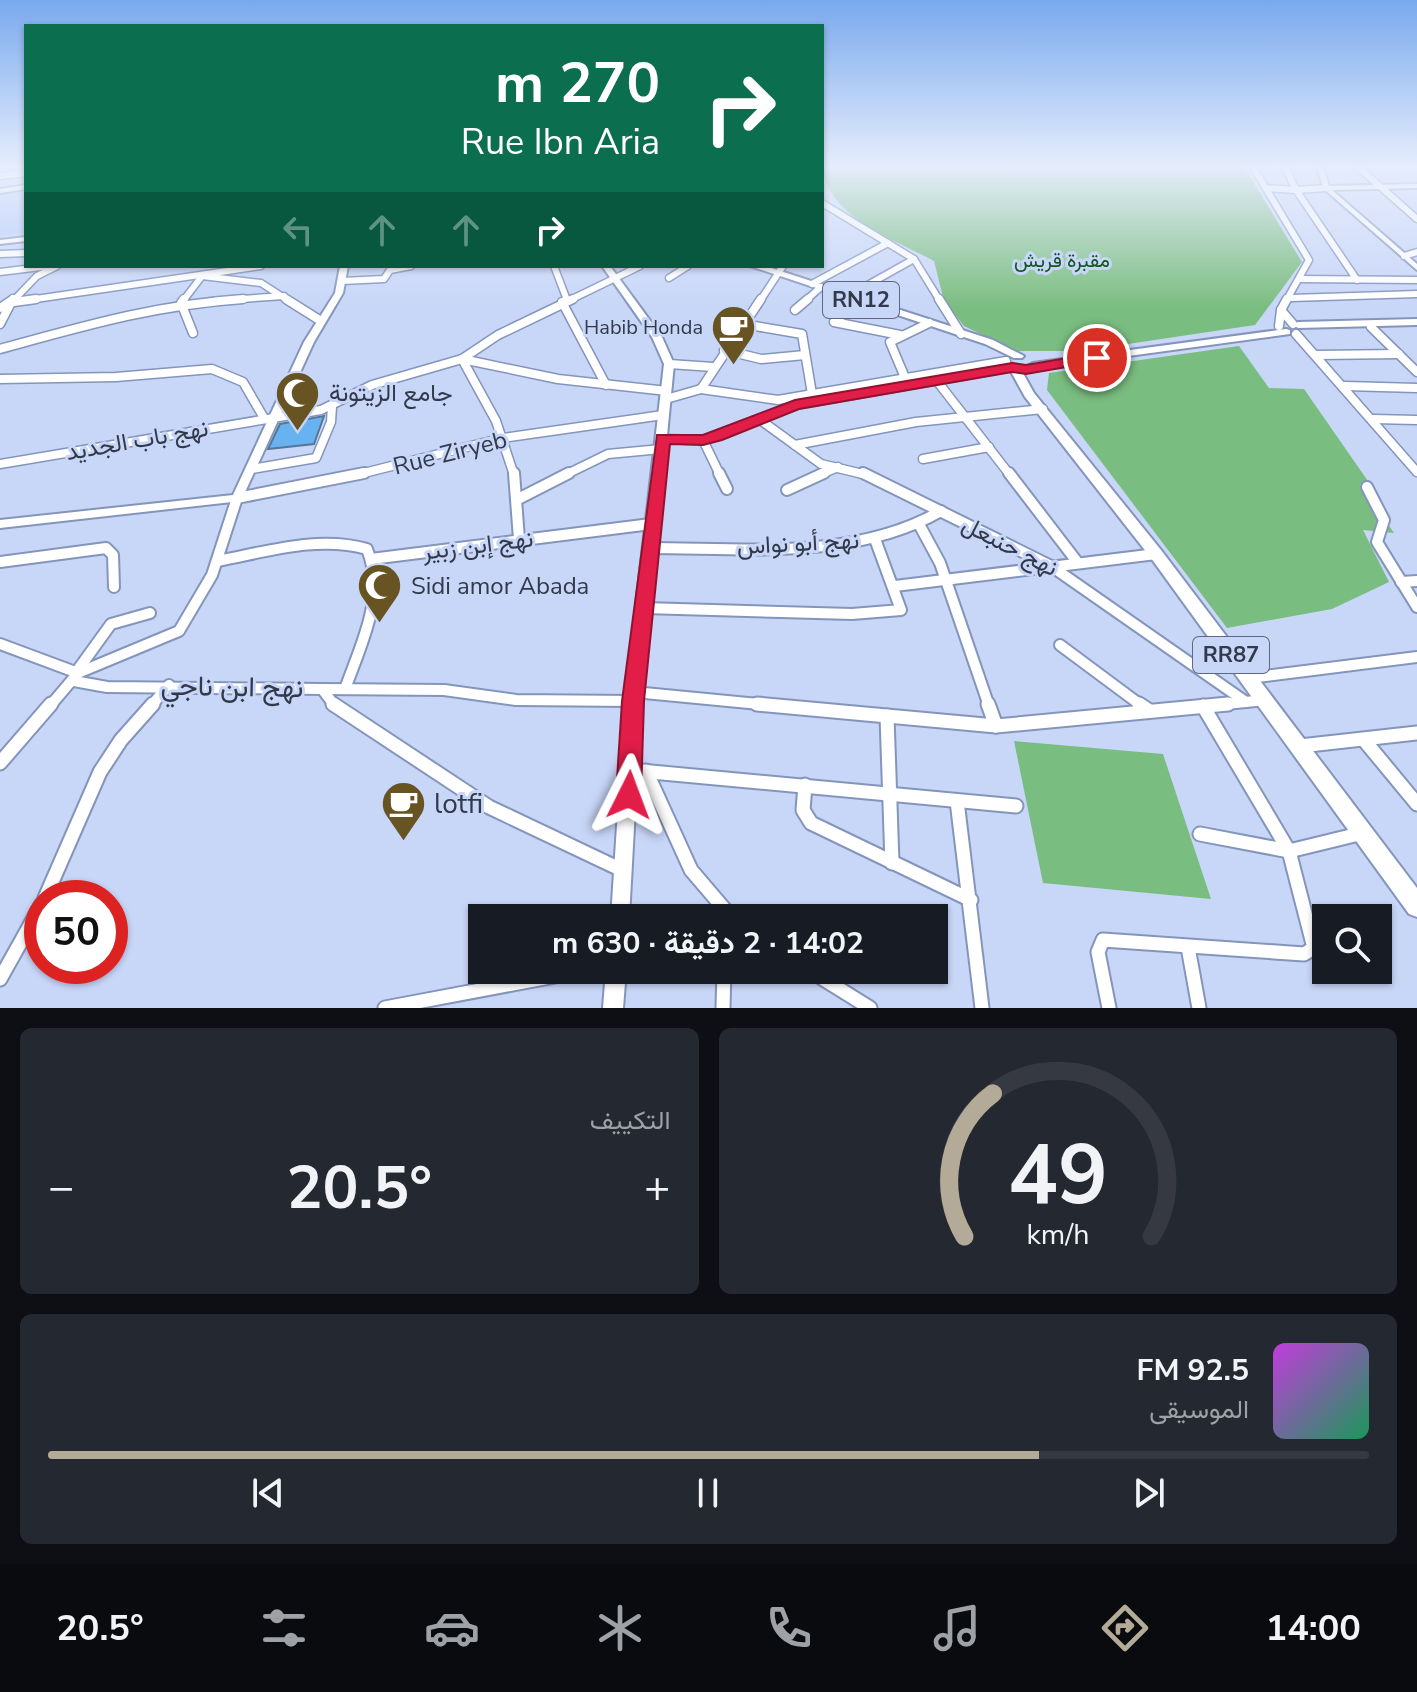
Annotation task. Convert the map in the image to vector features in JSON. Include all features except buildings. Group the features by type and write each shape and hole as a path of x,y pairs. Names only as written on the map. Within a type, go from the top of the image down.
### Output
{"main road":[{"path":"1356,214 1417,268"},
{"path":"0,242 24,239"},
{"path":"0,524 237,498 252,469 269,417 342,281 344,268"},
{"path":"607,268 657,337 669,364 634,697 621,904"},
{"name":"RN12","path":"781,270 817,286 964,334 1018,363"},
{"path":"1018,363 1291,329 1417,324"},
{"path":"1291,329 1417,324"},
{"name":"RR87","path":"1018,363 1042,408 1156,554 1417,906"},
{"path":"613,1008 615,984"}],"street":[{"path":"840,214 914,259 964,334"},
{"path":"1281,310 1291,298 1309,260 1282,214"},
{"path":"1313,214 1357,280"},
{"path":"795,310 817,286 888,243"},
{"path":"1404,256 1417,252"},
{"path":"0,254 24,253"},
{"path":"848,296 914,259"},
{"path":"0,272 33,268"},
{"path":"0,324 13,301 37,276 53,268"},
{"path":"186,276 189,268"},
{"path":"181,303 202,276 249,268"},
{"path":"342,281 384,279 389,270 400,268"},
{"path":"555,268 565,301 606,385"},
{"path":"462,359 498,335 636,268"},
{"path":"669,278 685,268"},
{"path":"701,389 724,350 781,270"},
{"path":"0,308 13,301 202,276 261,283 284,296 313,320 321,321"},
{"path":"1300,279 1417,280"},
{"path":"1291,298 1417,294"},
{"path":"0,349 95,321 181,303 284,296"},
{"path":"862,301 834,322 900,335"},
{"path":"181,303 193,333"},
{"path":"1281,310 1291,329 1345,386 1417,472"},
{"path":"1281,310 1291,329"},
{"path":"906,380 889,345 900,335 929,323"},
{"path":"743,324 800,333 812,394"},
{"path":"1371,327 1417,372"},
{"path":"724,350 768,359 805,355"},
{"path":"1317,355 1399,354"},
{"path":"462,359 558,379 666,395 714,389 754,401 1018,363"},
{"path":"462,359 503,438 520,498 519,539"},
{"name":"نهج باب الجديد","path":"0,464 332,406 372,385 462,359"},
{"path":"520,498 608,454 703,440 795,405 937,381 1018,363"},
{"path":"669,364 713,367"},
{"path":"0,379 155,374 188,367 225,371 247,384 269,417"},
{"path":"937,381 1078,563"},
{"path":"1345,386 1417,388"},
{"path":"252,469 316,458 331,422 332,406"},
{"path":"795,445 904,424 1042,408"},
{"name":"Rue Ziryeb","path":"237,498 346,478 503,438 663,415"},
{"name":"نهج حنبعل","path":"759,419 821,464 860,472 1051,566 1246,702"},
{"path":"1373,419 1417,420"},
{"path":"703,440 727,489"},
{"path":"923,459 989,447"},
{"path":"1404,457 1417,457"},
{"path":"787,490 838,467"},
{"path":"1367,487 1384,520 1377,542 1417,607"},
{"path":"76,675 175,634 188,617 217,561 237,498"},
{"name":"نهج أبو نواس","path":"649,548 817,545 875,539 920,526 941,511"},
{"name":"نهج إبن زبير","path":"371,559 651,524"},
{"path":"920,526 940,563 996,726"},
{"path":"644,608 875,613 901,610 895,586 875,539"},
{"path":"217,561 350,543 367,549 374,570 369,613 345,689"},
{"path":"0,562 106,548 113,555 114,587"},
{"path":"895,586 1156,554"},
{"path":"1401,582 1417,581"},
{"path":"0,763 76,675 111,624 150,613"},
{"name":"نهج ابن ناجي","path":"0,644 107,687 169,685 322,689 338,710 489,807 624,871"},
{"path":"1060,645 1148,710"},
{"path":"1249,678 1417,657"},
{"path":"53,880 100,772 121,740 169,685"},
{"path":"322,689 454,691 516,700 634,697 996,726 1265,700"},
{"path":"1109,1008 1098,952 1103,940 1313,952 1314,938 1289,851 1203,706"},
{"path":"887,716 892,863"},
{"path":"1300,746 1417,733"},
{"path":"1364,740 1417,804"},
{"path":"630,770 1016,806"},
{"path":"646,771 680,847 720,904"},
{"path":"805,785 806,819 971,900"},
{"path":"957,801 982,1008"},
{"path":"1200,834 1289,851 1363,833"},
{"path":"0,979 24,936"},
{"path":"1188,947 1199,1008"},
{"path":"385,1008 518,984"},
{"path":"723,1008 724,984"},
{"path":"831,984 870,1008"}],"shaded area":[{"path":"0,214 24,214 24,233 0,236"}],"green space":[{"name":"مقبرة قريش","path":"851,214 1273,214 1302,262 1255,325 1081,351 1016,351 964,326 944,301 934,261"},
{"path":"1239,346 1269,388 1304,389 1370,484 1360,484 1394,533 1363,530 1389,582 1332,609 1227,628 1047,390 1049,373"},
{"path":"1014,741 1163,754 1211,899 1043,883"}],"place":[{"name":"Habib Honda","path":"734,366"},
{"name":"جامع الزيتونة","path":"298,432"},
{"name":"Sidi amor Abada","path":"380,625"},
{"name":"lotfi","path":"403,843"}],"route":[{"path":"629,795 633,701 662,439 703,440 716,437 777,409 795,405 1012,367 1026,369 1097,358"}]}
